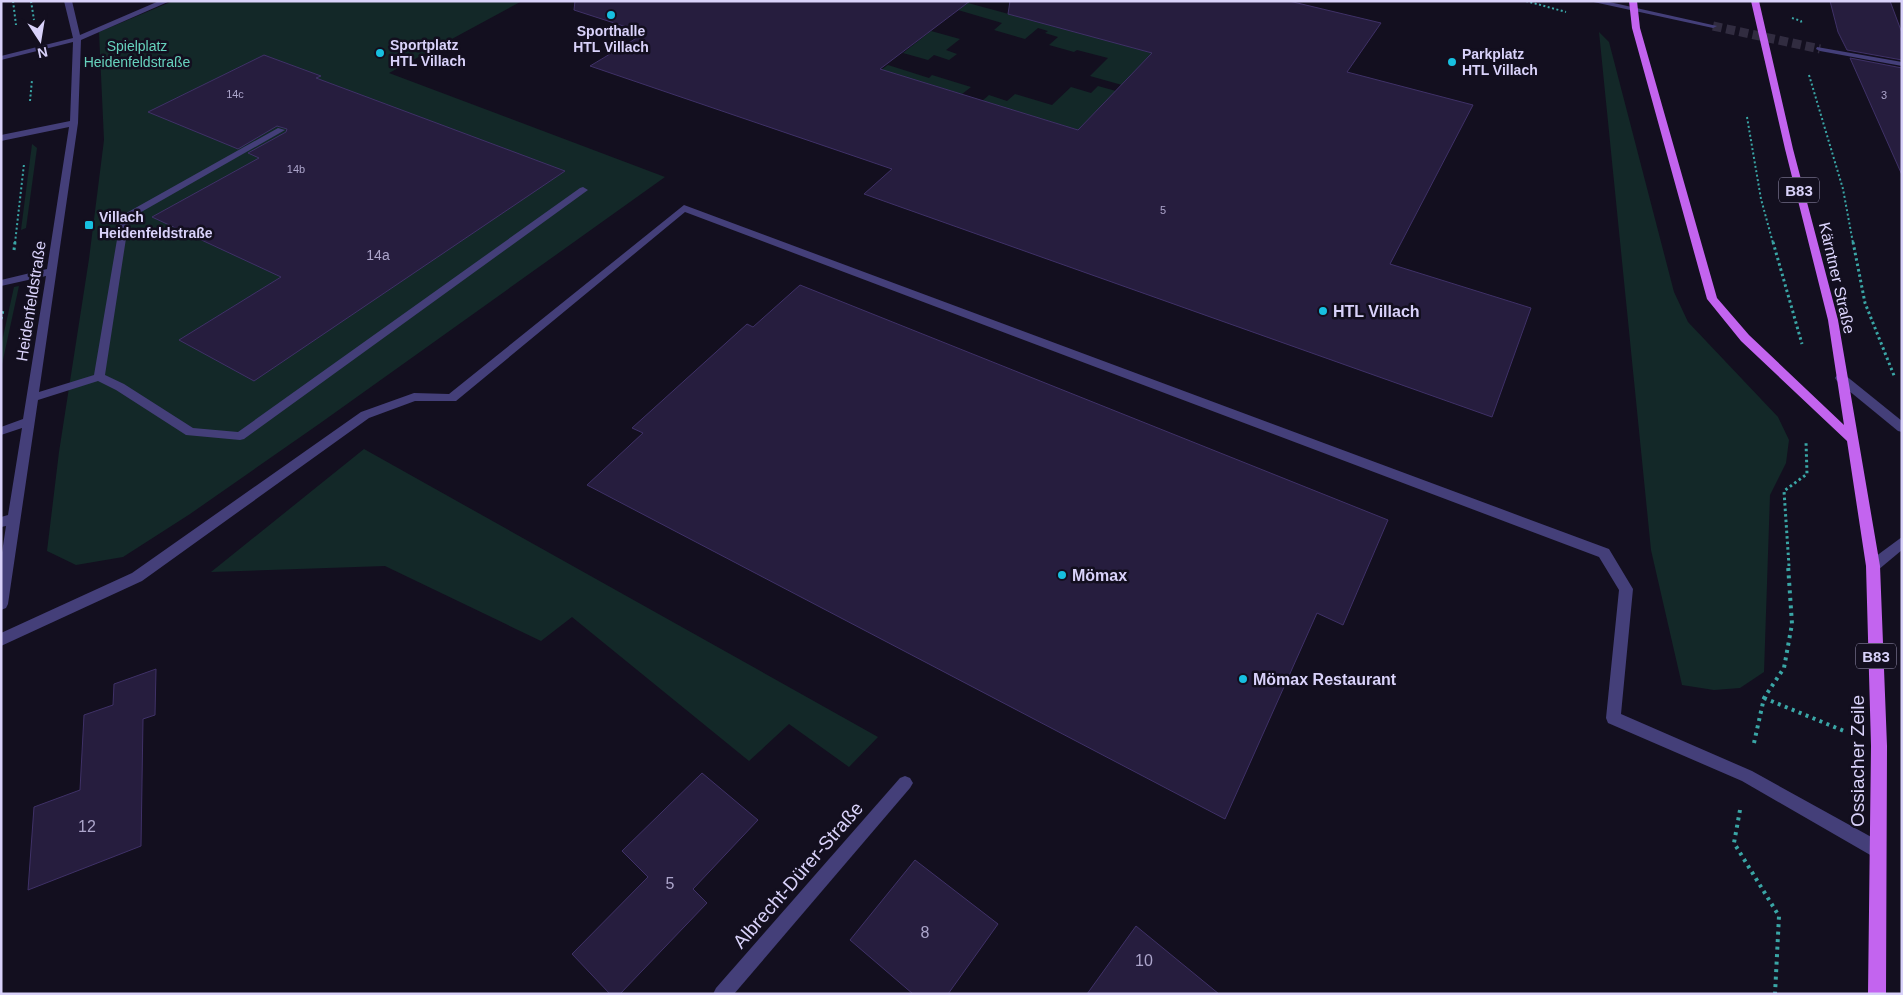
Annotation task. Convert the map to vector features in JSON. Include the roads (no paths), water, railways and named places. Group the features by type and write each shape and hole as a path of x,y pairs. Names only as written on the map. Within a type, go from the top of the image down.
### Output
{"main road":[{"name":"Kärntner Straße","path":"1756,1 1789,149 1832,320 1873,566"},
{"path":"1633,6 1636,28 1712,299 1745,338 1852,439"},
{"name":"Ossiacher Zeile","path":"1873,566 1879,746 1877,994"}],"street":[{"name":"Heidenfeldstraße","path":"1,604 8,521 32,398 74,123 77,40 68,1"},
{"path":"1,58 77,40 166,1"},
{"path":"1592,1 1633,6 1713,26"},
{"path":"1820,49 1902,64"},
{"path":"1,138 74,123"},
{"path":"99,377 124,218 281,130"},
{"path":"32,398 99,377 120,387 190,432 240,436 582,190"},
{"path":"1,640 137,577 365,415 414,397 452,398 684,208 1604,553 1626,589 1613,718 1747,776 1878,850"},
{"path":"6,282 52,272"},
{"path":"1842,378 1902,428"},
{"path":"1,431 28,422"},
{"path":"1873,566 1902,542"},
{"name":"Albrecht-Dürer-Straße","path":"722,994 905,783"}],"tunnel":[{"path":"1713,26 1820,49"}],"place":[{"name":"Sporthalle HTL Villach","path":"611,15"},
{"name":"Sportplatz HTL Villach","path":"380,53"},
{"name":"Parkplatz HTL Villach","path":"1452,62"},
{"name":"Villach Heidenfeldstraße","path":"89,225"},
{"name":"HTL Villach","path":"1323,311"},
{"name":"Mömax","path":"1062,575"},
{"name":"Mömax Restaurant","path":"1243,679"}],"park label":[{"name":"Spielplatz Heidenfeldstraße","path":"137,54"}]}
